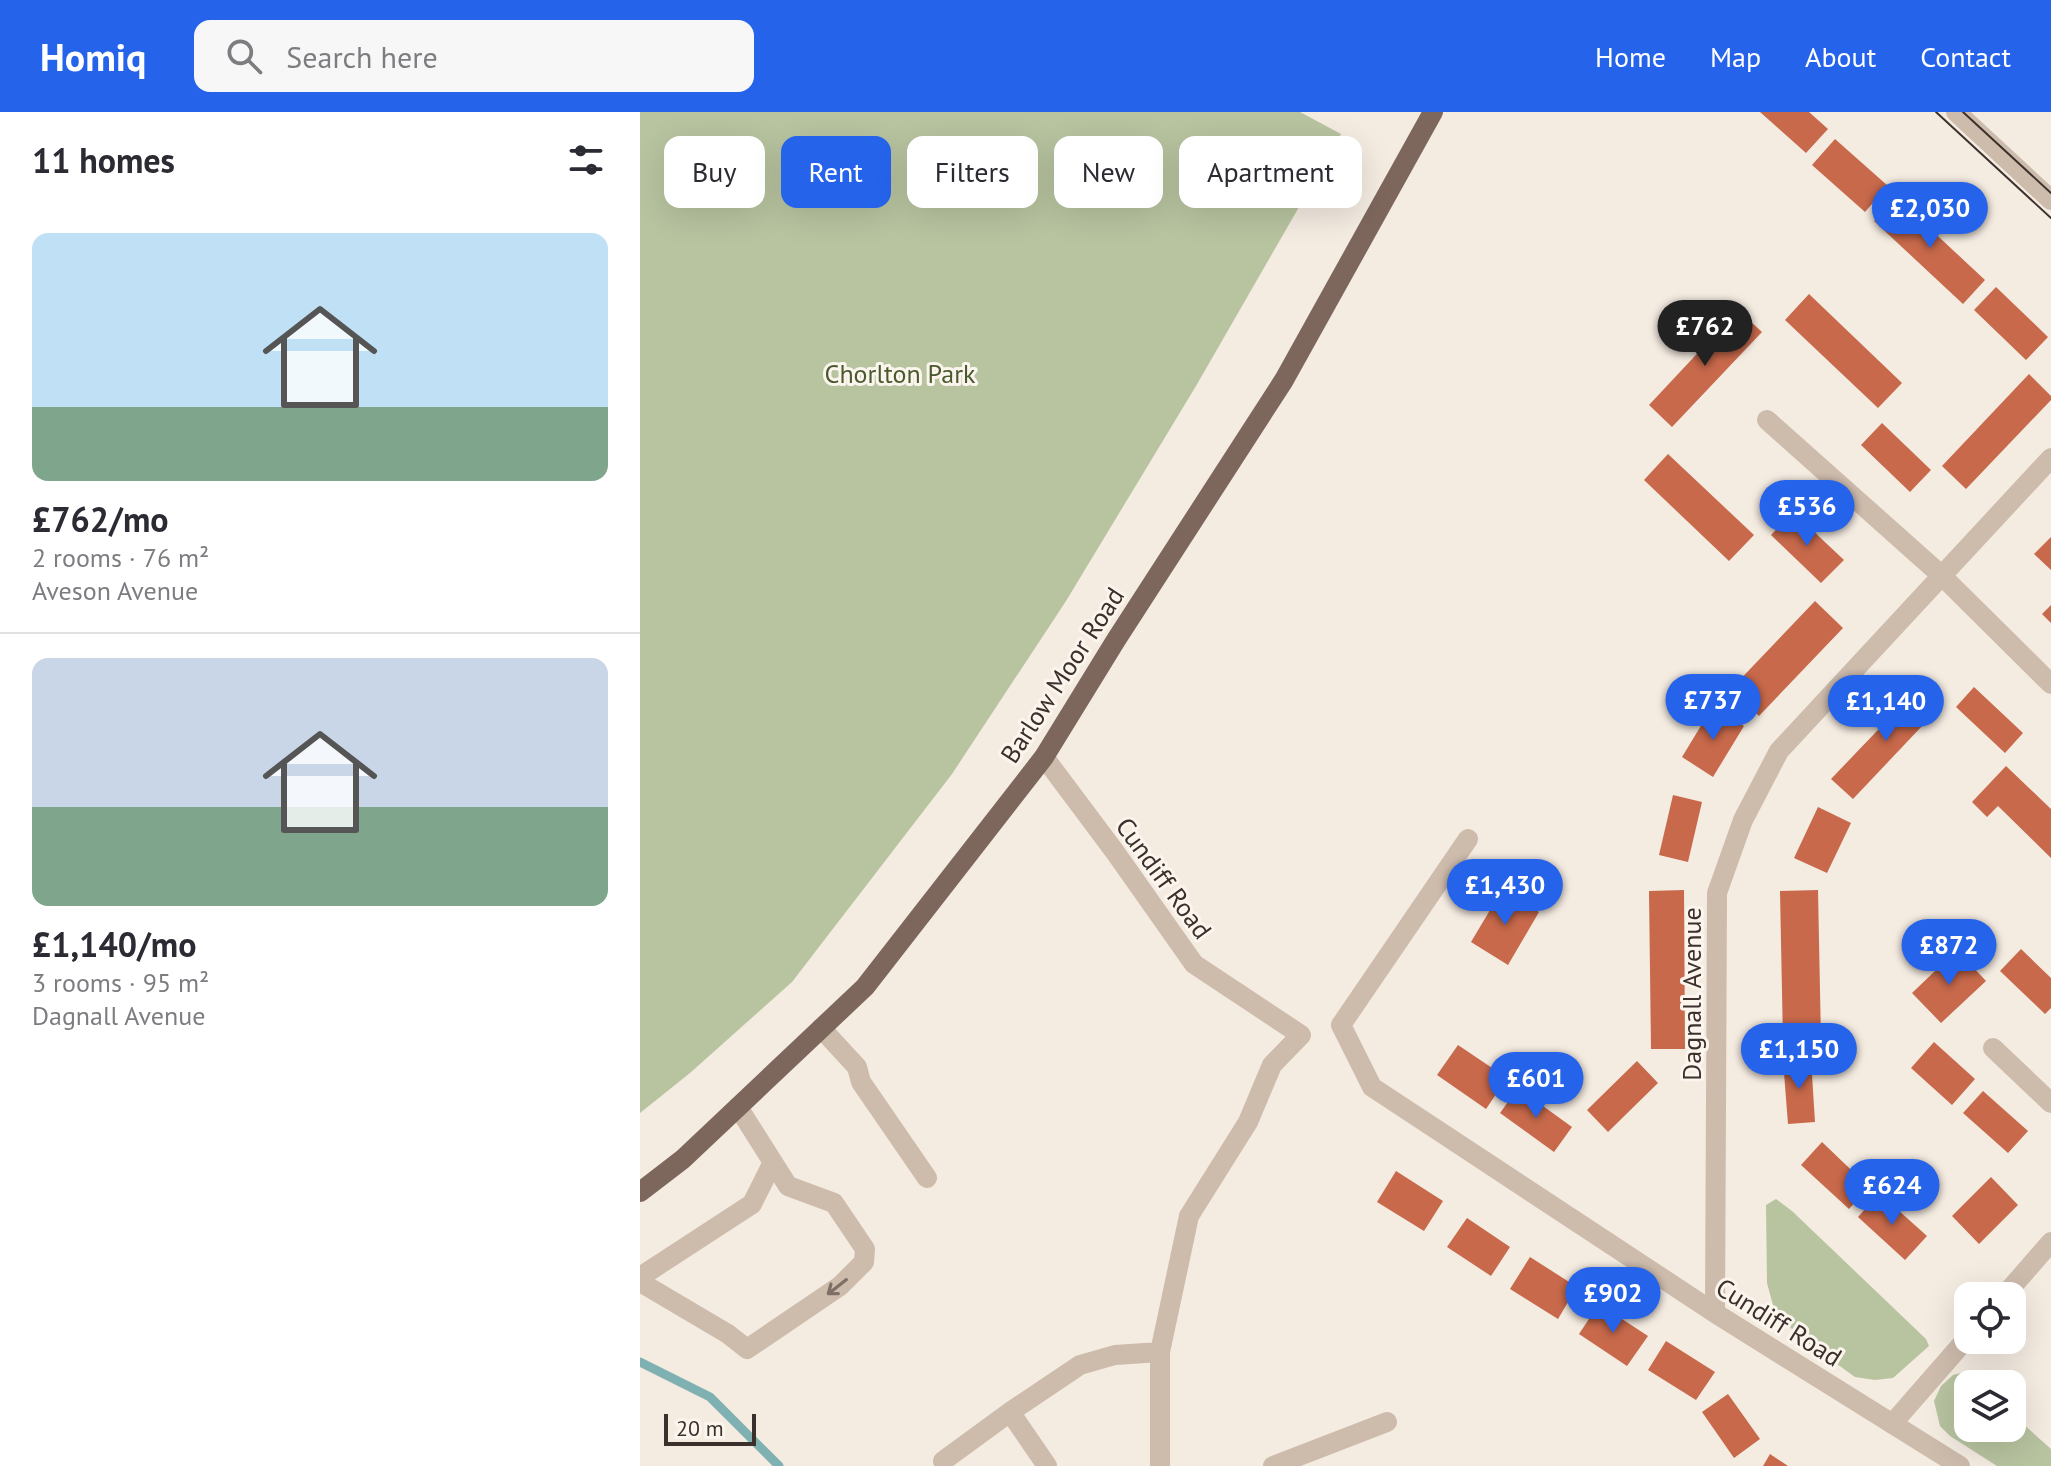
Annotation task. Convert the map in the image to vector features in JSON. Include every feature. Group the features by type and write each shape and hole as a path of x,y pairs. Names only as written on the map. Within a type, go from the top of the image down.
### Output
{"main road":[{"name":"Barlow Moor Road","path":"640,1192 683,1159 865,987 1044,757 1284,380 1433,112"}],"street":[{"path":"1956,112 2051,200"},
{"path":"1767,420 1941,575 2051,684"},
{"name":"Dagnall Avenue","path":"1715,1313 1717,893 1743,820 1779,751 2051,458"},
{"name":"Cundiff Road","path":"1044,757 1194,964 1301,1035 1272,1065 1248,1122 1189,1216 1160,1352"},
{"name":"Cundiff Road","path":"1468,839 1341,1025 1372,1087 1715,1313 1960,1466"},
{"path":"821,1028 857,1067 861,1082 927,1178"},
{"path":"1993,1048 2051,1103"},
{"path":"738,1107 773,1162 788,1186 834,1203 865,1249 864,1262 840,1286 747,1349 640,1279 752,1204 773,1162"},
{"path":"2016,1282 2051,1242"},
{"path":"943,1461 1080,1365 1115,1355 1160,1352 1160,1466"},
{"path":"1892,1424 1954,1353"},
{"path":"1010,1412 1047,1466"},
{"path":"1273,1466 1387,1422"}],"green space":[{"name":"Chorlton Park","path":"640,112 1300,112 1341,134 1179,136 1179,208 1298,208 1196,386 1066,601 952,774 792,982 640,1113"},
{"path":"1776,1199 1926,1339 1929,1346 1893,1378 1875,1380 1855,1377 1784,1322 1773,1305 1767,1283 1766,1205"},
{"path":"1953,1375 1954,1439 1940,1426 1934,1401 1941,1386"},
{"path":"2026,1427 2051,1449 2051,1466 1997,1466 1959,1442 2026,1442"}],"building":[{"path":"1760,112 1809,112 1828,129 1806,153"},
{"path":"1835,139 1888,186 1865,212 1812,165"},
{"path":"1896,197 1985,280 1963,304 1874,221"},
{"path":"1996,287 2048,337 2026,360 1974,310"},
{"path":"1809,294 1902,383 1878,408 1785,320"},
{"path":"1738,310 1762,332 1672,427 1649,405"},
{"path":"2029,374 2051,396 2051,400 1966,489 1942,466"},
{"path":"1882,423 1931,470 1910,492 1861,445"},
{"path":"1668,454 1754,535 1729,561 1644,480"},
{"path":"1793,512 1844,560 1821,583 1771,535"},
{"path":"2051,537 2051,570 2034,554"},
{"path":"1815,601 1843,628 1759,716 1731,689"},
{"path":"2051,605 2051,623 2042,614"},
{"path":"1920,686 1941,706 1853,799 1831,779"},
{"path":"1974,687 2023,733 2005,753 1956,707"},
{"path":"1713,706 1744,726 1713,777 1682,757"},
{"path":"2006,766 2051,809 2051,858 1998,806 1987,817 1972,802"},
{"path":"1673,795 1702,802 1688,862 1659,855"},
{"path":"1818,807 1851,823 1827,873 1794,858"},
{"path":"1502,890 1539,912 1508,965 1471,942"},
{"path":"1684,890 1685,1049 1651,1049 1649,891"},
{"path":"1818,890 1821,1041 1783,1042 1780,891"},
{"path":"2021,949 2051,978 2051,1008 2045,1014 2000,971"},
{"path":"1957,950 1986,981 1941,1023 1912,993"},
{"path":"1934,1042 1975,1079 1952,1105 1911,1068"},
{"path":"1458,1045 1507,1078 1486,1109 1437,1075"},
{"path":"1811,1059 1815,1122 1788,1124 1783,1060"},
{"path":"1637,1061 1658,1083 1608,1132 1587,1110"},
{"path":"1518,1088 1572,1127 1554,1152 1500,1113"},
{"path":"1983,1091 2028,1131 2008,1153 1963,1113"},
{"path":"1822,1142 1869,1187 1849,1209 1801,1165"},
{"path":"1396,1171 1443,1201 1424,1231 1377,1202"},
{"path":"1991,1177 2018,1205 1979,1244 1952,1216"},
{"path":"1879,1193 1927,1236 1905,1260 1858,1217"},
{"path":"1467,1218 1510,1247 1491,1276 1447,1247"},
{"path":"1530,1257 1577,1287 1558,1319 1510,1289"},
{"path":"1599,1304 1648,1336 1627,1366 1579,1334"},
{"path":"1666,1341 1715,1372 1696,1400 1648,1370"},
{"path":"1728,1394 1760,1439 1734,1458 1702,1412"},
{"path":"1770,1454 1788,1466 1763,1466"}],"waterway":[{"path":"640,1362 710,1397 779,1466"}],"tram line":[{"path":"1936,112 2051,218"},
{"path":"1963,112 2051,193"}]}
